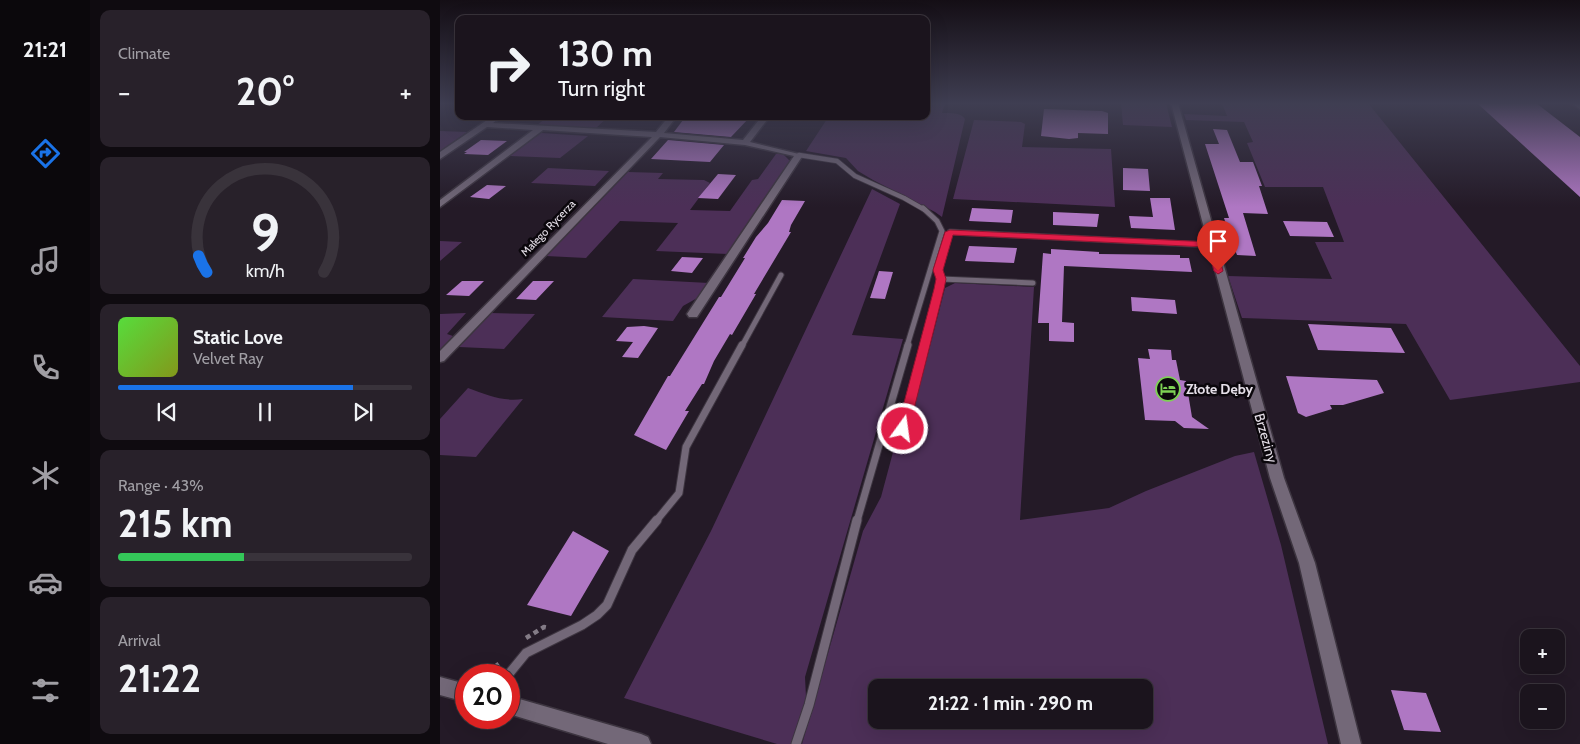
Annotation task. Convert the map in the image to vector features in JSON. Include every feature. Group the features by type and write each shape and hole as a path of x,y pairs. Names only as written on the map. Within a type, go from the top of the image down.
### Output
{"street":[{"path":"440,156 467,138"},
{"path":"440,204 528,138"},
{"name":"Małego Rycerza","path":"440,358 655,138"},
{"path":"688,138 745,143 799,155 693,314"},
{"path":"745,143 749,138"},
{"name":"Brzeziny","path":"1183,138 1211,245 1275,470 1307,564 1350,744"},
{"path":"440,686 455,690"},
{"path":"520,707 641,744"}],"lane":[{"path":"796,744 810,705 852,536 869,484 886,417 942,231 940,224 932,214 893,192 856,176 836,160 799,155"},
{"path":"903,429 941,279 938,270 950,232 1211,245"},
{"path":"517,664 526,653 582,625 597,615 607,605 632,550 678,493 686,447 781,275"},
{"path":"941,279 1033,283"}],"shaded area":[{"path":"440,138 459,138 440,151"},
{"path":"535,138 586,138 560,158 510,156"},
{"path":"815,138 961,138 942,217 858,171 846,158 806,151"},
{"path":"969,138 1023,138 1022,147 1111,149 1115,207 953,199"},
{"path":"1251,138 1396,138 1580,366 1580,382 1450,400 1406,324 1242,318 1228,276 1332,279 1315,242 1344,242 1323,187 1265,187 1247,143 1253,142"},
{"path":"776,154 783,154 790,161 728,254 656,251 678,223 620,221 586,258 546,256 628,172 663,173 658,179 704,180 710,183 690,210 730,211 752,180 758,179"},
{"path":"548,168 609,171 595,186 531,183"},
{"path":"872,189 900,204 852,335 903,339 805,677 806,697 793,744 777,744 624,698 711,531"},
{"path":"440,241 462,242 440,261"},
{"path":"633,279 709,283 699,297 683,306 673,321 602,317"},
{"path":"955,283 1034,287 1020,520 1109,508 1146,491 1235,456 1254,452 1281,545 1328,744 802,744 863,531 881,497 896,441 906,440 945,288"},
{"path":"466,313 447,334 453,336 440,350 440,314"},
{"path":"491,313 535,314 504,349 459,347"},
{"path":"468,388 502,399 523,399 476,457 440,455 440,419"}],"building":[{"path":"1216,138 1230,138 1240,162 1253,162 1262,186 1259,186 1268,214 1243,213 1256,256 1237,255 1229,234 1224,218 1229,218 1205,144 1219,144"},
{"path":"1515,138 1580,138 1580,197"},
{"path":"481,140 507,141 488,155 464,154 467,152 464,152"},
{"path":"668,140 724,145 710,162 651,159"},
{"path":"1123,168 1148,169 1150,191 1123,190"},
{"path":"718,174 736,175 718,199 698,198"},
{"path":"487,185 506,186 489,199 470,197"},
{"path":"1150,198 1170,198 1175,230 1131,228 1129,216 1153,217"},
{"path":"782,200 805,201 791,225 789,232 791,232 732,335 730,334 714,361 704,384 702,384 685,411 689,411 666,450 634,435 668,376 670,376 719,297 721,297 756,237 768,223"},
{"path":"972,208 1013,210 1011,223 969,221"},
{"path":"1053,212 1099,214 1097,227 1053,225"},
{"path":"1283,221 1327,222 1334,237 1290,236"},
{"path":"969,246 1017,248 1014,263 965,261"},
{"path":"1051,249 1099,252 1099,254 1180,255 1180,258 1189,258 1192,272 1064,266 1062,322 1074,323 1074,342 1049,341 1049,323 1038,323 1043,253 1051,254"},
{"path":"682,257 703,258 692,273 671,271"},
{"path":"879,271 893,272 885,299 870,298"},
{"path":"462,281 484,281 469,296 446,295"},
{"path":"533,281 554,281 536,300 516,299"},
{"path":"1131,297 1175,300 1177,314 1132,311"},
{"path":"1308,324 1391,328 1405,353 1318,350"},
{"path":"644,326 658,328 638,358 622,357 633,342 616,341 627,327"},
{"name":"Złote Dęby","path":"1148,349 1171,350 1172,360 1176,360 1180,380 1186,381 1192,417 1209,429 1184,428 1175,421 1145,420 1138,358 1150,359"},
{"path":"1286,376 1377,380 1384,393 1343,405 1330,405 1332,409 1306,417 1298,413"},
{"path":"573,531 609,551 571,616 527,605"},
{"path":"1391,690 1426,693 1441,732 1404,730"}],"place":[{"name":"Złote Dęby","path":"1168,389"}],"route":[{"path":"903,429 939,289 941,279 938,270 950,232 1211,245 1218,271"}]}
